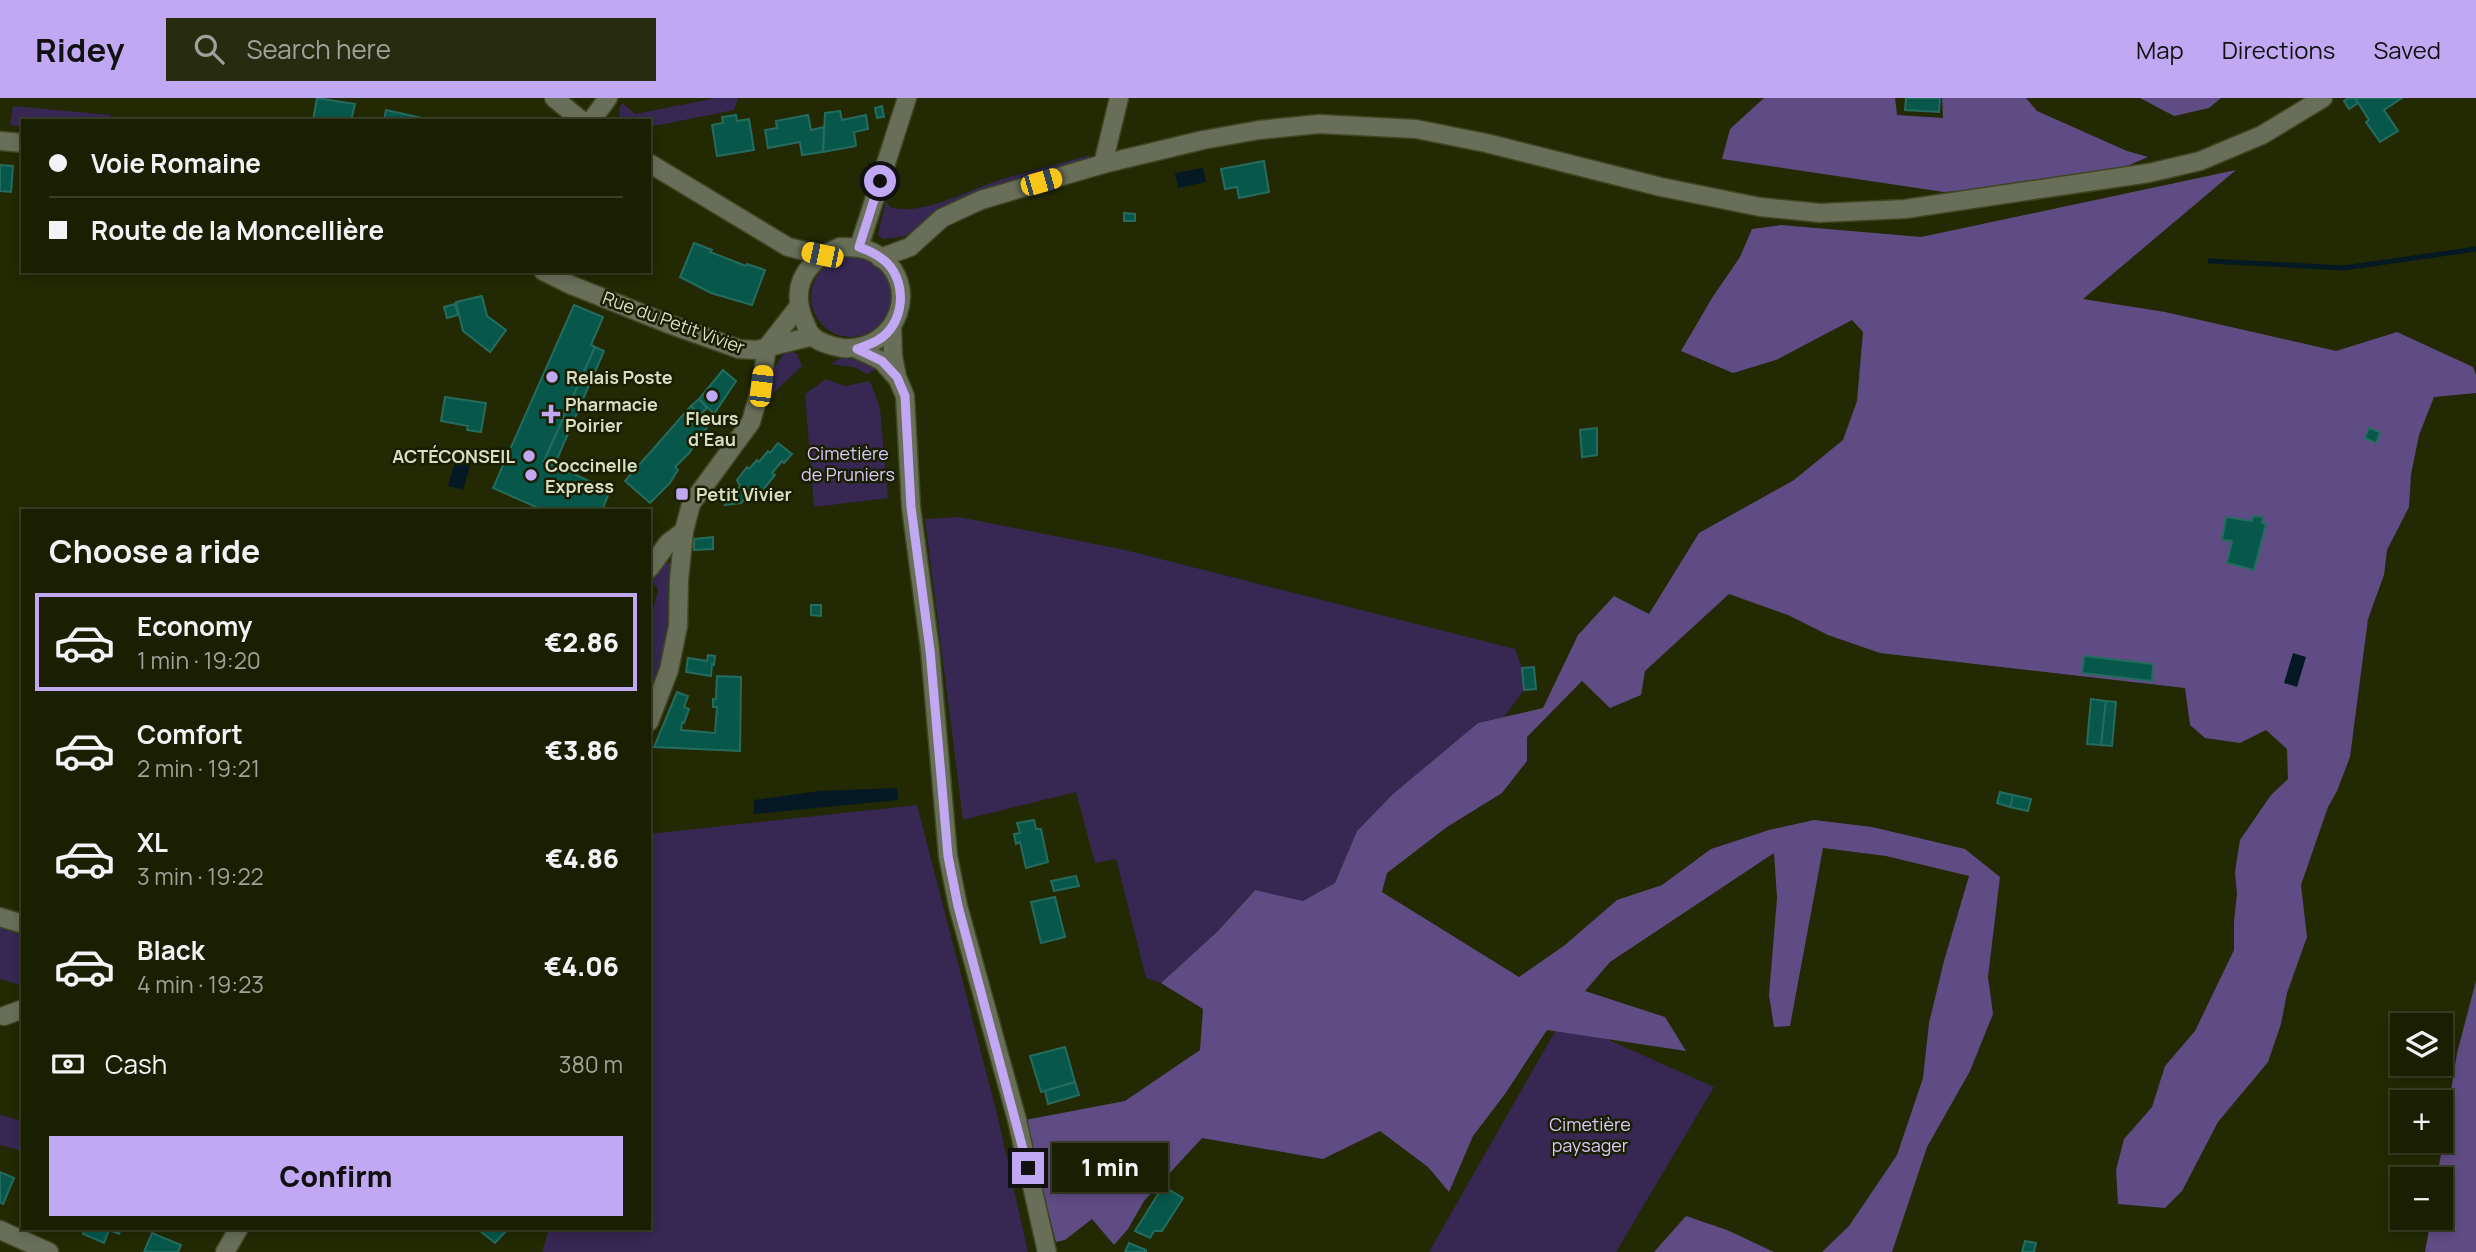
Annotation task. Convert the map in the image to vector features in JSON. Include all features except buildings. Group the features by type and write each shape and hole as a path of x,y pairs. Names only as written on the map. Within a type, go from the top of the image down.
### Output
{"street":[{"path":"554,98 580,119"},
{"path":"592,119 608,98"},
{"path":"859,247 907,98"},
{"path":"1103,164 1119,98"},
{"path":"880,258 909,247 942,218 981,200 1103,164 1203,140 1259,130 1319,124 1416,129 1661,187 1760,207 1820,213 1892,209 2149,173 2200,161 2262,135 2323,98"},
{"path":"0,141 21,143"},
{"path":"651,164 789,247 822,255"},
{"path":"789,247 803,279"},
{"path":"857,349 879,340 892,327 901,305 899,284 890,265 880,258 859,247 840,247 822,255 808,268 800,286 799,306 813,337 834,347 857,349 882,361 897,377"},
{"path":"895,276 909,247"},
{"name":"Rue du Petit Vivier","path":"547,273 666,323 739,349 757,351 767,346 813,337"},
{"name":"Rue du Petit Vivier","path":"767,346 799,306"},
{"path":"892,327 893,356 897,377 905,396 911,507 930,650 948,856 958,906 1017,1120 1047,1252"},
{"path":"651,717 669,670 678,626 684,531 691,504 751,422 761,386 767,346"},
{"path":"651,566 667,543 684,531"},
{"path":"0,917 21,923"},
{"path":"4,1016 21,1010"},
{"path":"0,1230 48,1252"}],"green space":[{"path":"716,98 738,98 734,110 651,127 651,119 620,119 619,108 622,103 635,114"},
{"path":"13,106 111,115 110,119 21,119 21,127 10,125"},
{"path":"1090,155 1086,163 937,214 905,236 883,239 878,235 886,201 890,207 902,209 931,205 1000,180"},
{"path":"851,257 866,260 879,269 888,282 891,297 888,312 879,325 866,334 851,337 836,334 823,325 814,312 811,297 814,282 823,269 836,260"},
{"path":"787,349 797,354 802,366 771,395 774,368"},
{"path":"841,358 860,360 877,369 867,374 854,367 830,364"},
{"name":"Cimetière de Pruniers","path":"826,379 845,386 870,381 880,408 888,498 814,507 805,394"},
{"path":"959,517 1125,550 1515,649 1522,668 1524,690 1504,717 1478,723 1393,794 1357,831 1335,883 1303,901 1254,890 1217,932 1161,983 1146,978 1116,859 1095,863 1076,792 963,820 925,519"},
{"path":"668,562 674,565 670,617 665,650 651,695 651,619 658,589 651,581 651,577"},
{"path":"917,805 998,1118 1028,1252 542,1252 549,1230 651,1230 651,834"},
{"path":"0,924 21,931 21,985 0,979"},
{"name":"Cimetière paysager","path":"1562,1019 1714,1087 1616,1252 1429,1252"},
{"path":"0,1115 21,1120 21,1150 0,1145"}],"shaded area":[{"path":"1764,98 1895,98 1897,115 1943,118 1942,98 2026,98 2037,111 2127,151 2148,157 2120,169 2010,187 1944,192 1722,159 1730,129"},
{"path":"2140,98 2221,98 2209,108 2174,116"},
{"path":"2236,170 2083,299 2165,312 2336,351 2397,332 2473,367 2476,393 2434,397 2419,435 2411,474 2409,507 2387,550 2384,575 2368,619 2350,757 2328,807 2301,885 2307,937 2287,993 2281,1024 2268,1062 2218,1122 2182,1191 2165,1208 2118,1204 2116,1170 2124,1139 2152,1107 2165,1066 2195,1031 2234,950 2237,894 2235,872 2240,840 2271,795 2288,779 2287,749 2266,730 2240,743 2205,738 2190,725 2185,688 1880,653 1828,635 1788,615 1729,594 1645,671 1641,695 1610,708 1582,681 1527,737 1527,761 1502,793 1447,827 1387,873 1382,892 1519,977 1565,945 1617,900 1662,885 1711,849 1769,830 1814,820 1872,827 1965,849 2000,877 1988,977 1993,1014 1970,1071 1927,1147 1892,1252 1822,1252 1849,1226 1897,1155 1923,1078 1929,1023 1969,876 1886,856 1823,848 1790,1026 1774,1027 1769,995 1777,898 1774,853 1610,962 1585,991 1665,1017 1686,1051 1547,1030 1505,1094 1473,1136 1449,1192 1428,1167 1380,1131 1323,1159 1202,1138 1144,1201 1128,1229 1114,1245 1092,1219 1065,1240 1056,1242 1025,1120 1125,1101 1200,1050 1203,1009 1161,983 1217,932 1255,890 1303,901 1335,883 1357,831 1393,794 1478,723 1543,708 1578,635 1614,596 1649,614 1699,533 1794,480 1843,440 1857,401 1863,332 1852,320 1776,360 1733,373 1681,351 1740,257 1752,229 1781,225 1921,237"},
{"path":"2476,981 2476,1252 2425,1252 2429,1230 2453,1230 2453,1167 2439,1167 2441,1153 2453,1153 2451,1090 2457,1053"},
{"path":"1686,1216 1727,1230 1774,1252 1654,1252"}],"water":[{"path":"1203,168 1206,182 1178,188 1175,173"},
{"path":"456,458 471,462 463,490 448,486"},
{"path":"2293,653 2306,657 2297,687 2284,683"},
{"path":"897,788 898,800 753,814 754,800 820,791"}],"waterway":[{"path":"2210,261 2344,268 2476,249"}],"place":[{"name":"Relais Poste","path":"552,377"},
{"name":"Fleurs d'Eau","path":"712,396"},
{"name":"Pharmacie Poirier","path":"551,414"},
{"name":"ACTÉCONSEIL","path":"529,456"},
{"name":"Coccinelle Express","path":"531,475"},
{"name":"Petit Vivier","path":"682,494"}],"route":[{"path":"880,181 859,247 876,254 890,265 899,284 901,305 894,325 879,340 857,349 882,361 897,377 905,396 911,507 930,650 948,856 958,906 1028,1168"}]}
